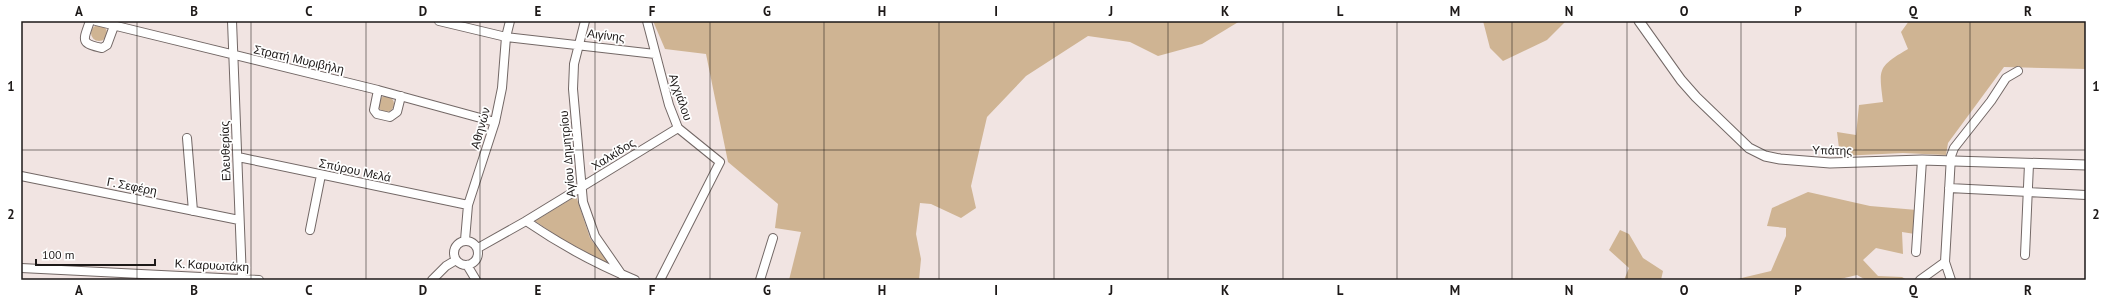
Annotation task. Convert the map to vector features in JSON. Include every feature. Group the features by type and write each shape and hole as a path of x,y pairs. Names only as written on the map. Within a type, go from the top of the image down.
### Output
{"street":[{"path":"90,21 84,42 88,45 102,48 107,44 114,26"},
{"name":"Στρατή Μυριβήλη","path":"96,21 233,56 378,90 496,122"},
{"name":"Ελευθερίας","path":"232,21 242,279"},
{"name":"Αιγίνης","path":"440,21 506,37 579,44 655,54"},
{"name":"Αθηνών","path":"465,240 468,205 496,122 502,88 506,37 510,21"},
{"name":"Αγίου Δημητρίου","path":"585,21 574,64 573,89 583,202 595,236 622,275"},
{"name":"Αγχιάλου","path":"647,21 669,105 678,128 720,162 660,280"},
{"name":"Υπάτης","path":"1639,21 1681,80 1696,98 1749,148 1765,156 1780,159 1830,163 1922,160 2086,165"},
{"path":"1951,280 1945,262 1951,162 1954,148 1991,101 2006,78 2018,71"},
{"path":"378,90 374,110 378,114 390,117 397,112 401,96"},
{"name":"Χαλκίδος","path":"478,248 582,188 678,128"},
{"path":"187,138 193,211"},
{"name":"Σπύρου Μελά","path":"238,157 468,205"},
{"path":"1916,252 1922,160"},
{"path":"2025,255 2029,164"},
{"path":"310,230 321,175"},
{"name":"Γ. Σεφέρη","path":"21,176 239,220"},
{"path":"1949,188 2086,195"},
{"path":"526,221 558,243 635,280"},
{"path":"760,280 773,238"},
{"path":"467,265 475,261 478,257 478,248 473,242 465,240 455,248 454,256 456,260 467,265 476,280"},
{"path":"432,280 446,266 456,260"},
{"path":"1920,280 1945,262"},
{"name":"Κ. Καρυωτάκη","path":"21,268 259,280"}],"shaded area":[{"path":"653,21 1240,21 1202,44 1158,56 1130,42 1088,36 1026,76 987,117 971,186 976,208 961,218 931,204 920,203 916,234 921,259 919,280 789,280 801,232 775,228 778,204 728,162 706,54 665,49"},
{"path":"1483,21 1566,21 1547,40 1503,61 1490,48"},
{"path":"1909,21 2086,21 2086,69 2004,67 1948,143 1946,155 1903,153 1840,156 1837,132 1856,135 1859,105 1883,102 1881,82 1882,70 1890,60 1908,49 1901,32"},
{"path":"96,25 102,25 107,30 105,39 102,41 96,41 91,36 91,30"},
{"path":"386,96 392,98 394,104 392,110 386,112 380,110 378,104 380,98"},
{"path":"1808,192 1870,206 1917,210 1915,234 1902,232 1903,254 1876,248 1863,260 1878,276 1902,277 1907,280 1866,280 1857,275 1836,280 1733,280 1771,271 1786,236 1786,228 1767,226 1772,208"},
{"path":"576,196 590,238 610,265 560,238 535,221"},
{"path":"1620,230 1629,234 1643,258 1663,271 1661,280 1624,280 1629,268 1609,250"}]}
